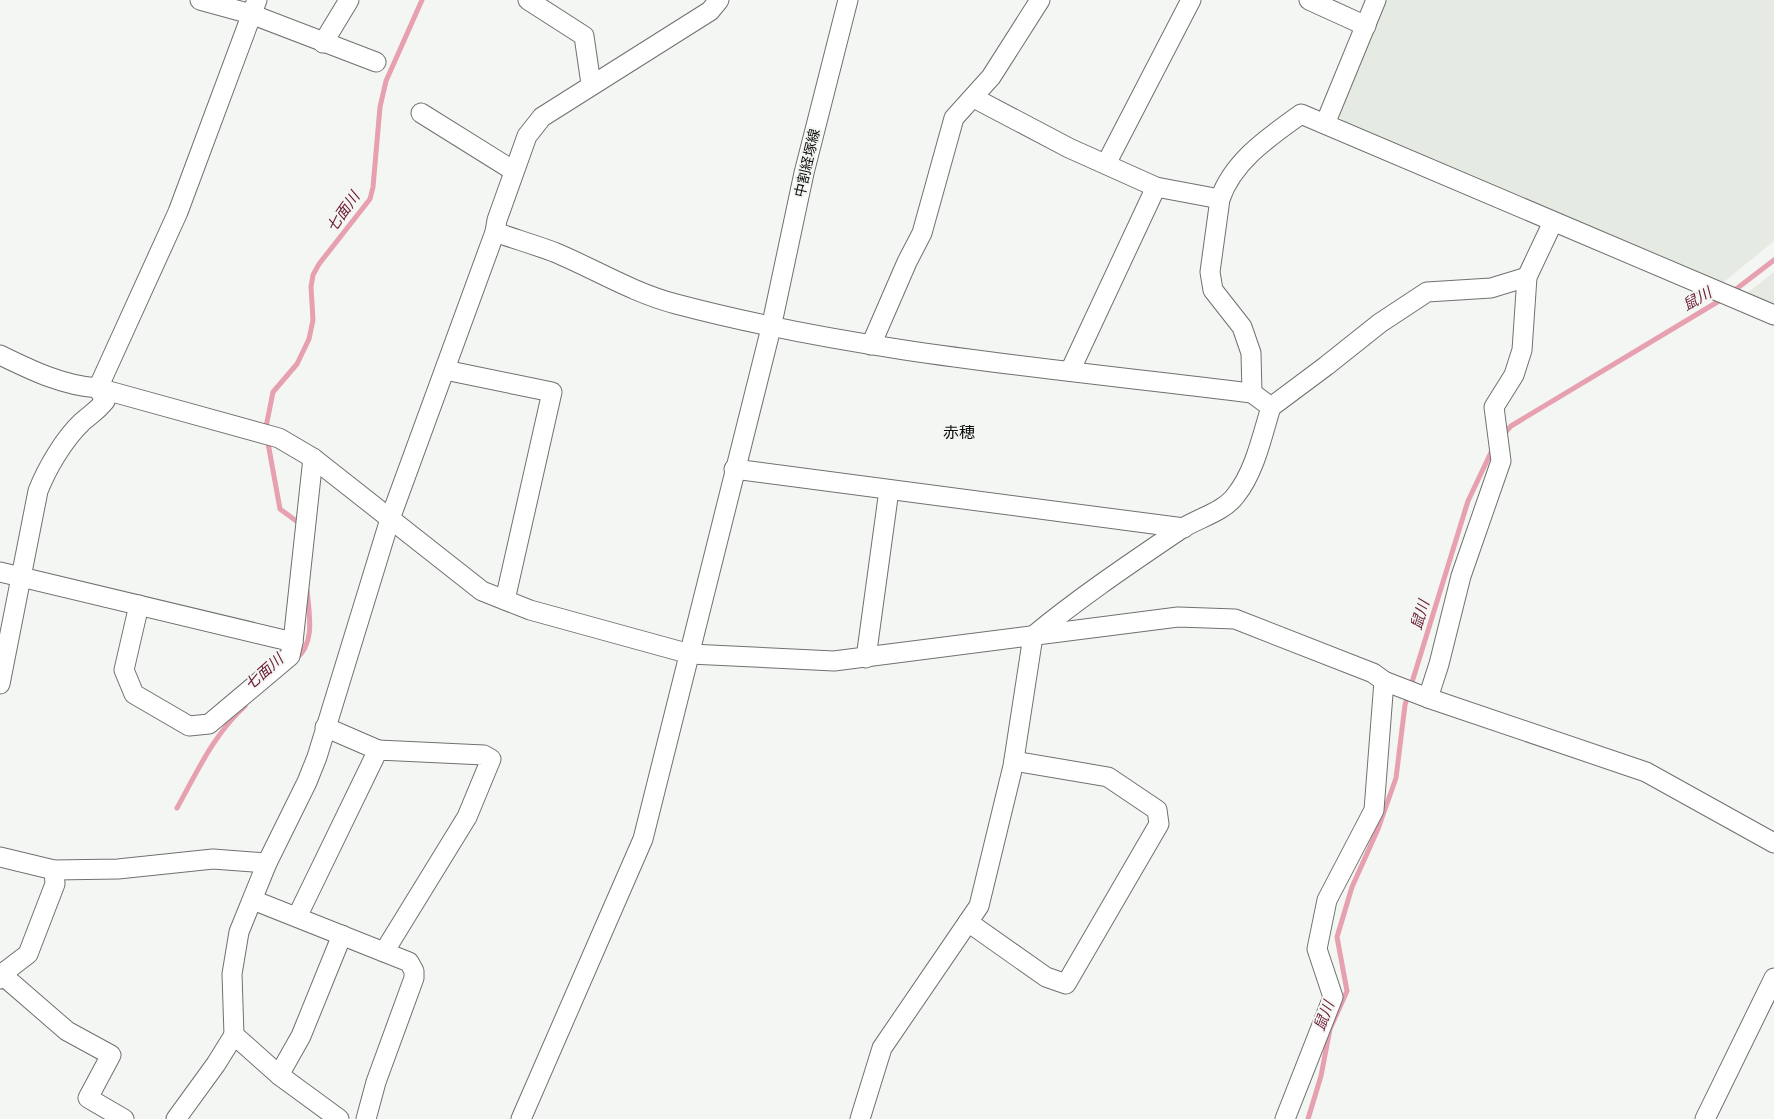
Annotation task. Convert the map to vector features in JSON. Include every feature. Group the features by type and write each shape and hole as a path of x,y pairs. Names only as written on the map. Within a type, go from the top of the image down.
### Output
{"street":[{"path":"200,0 254,7 323,43 376,62"},
{"path":"323,43 349,0"},
{"path":"528,0 584,36 591,84"},
{"path":"176,1119 216,1064 234,1035 232,974 239,932 267,863 307,782 326,727 390,519 528,136 542,117 591,84 710,11 719,0"},
{"name":"中割経塚線","path":"521,1119 643,839 734,469 771,328 804,173 848,0"},
{"path":"871,345 907,262 922,233 954,118 974,98 990,77 1040,0"},
{"path":"1106,164 1190,0"},
{"path":"1309,0 1366,26"},
{"path":"1325,124 1376,0"},
{"path":"98,388 178,212 254,7"},
{"path":"974,98 1069,148 1156,187 1220,199"},
{"path":"421,114 514,171"},
{"path":"1252,393 1251,353 1242,327 1213,290 1210,272 1220,199 1224,188 1244,159 1268,137 1301,114 1774,315"},
{"path":"1070,371 1156,187"},
{"path":"1424,697 1439,664 1460,576 1501,460 1494,407 1514,375 1522,350 1527,277 1553,222"},
{"path":"495,232 555,252 638,292 674,304 771,328 936,356 1252,393 1270,407"},
{"path":"860,1119 882,1048 979,906 1014,761 1033,636 1062,612 1184,528 1230,502 1238,494 1254,462 1270,407 1380,324 1427,292 1491,288 1527,277"},
{"path":"0,356 79,387 98,388 279,438 312,458 482,591 588,627 690,654 834,661 1178,617 1235,619 1373,673 1391,684 1424,697 1646,772 1774,843"},
{"path":"445,370 552,392 505,600"},
{"path":"0,684 38,491 51,462 82,422 95,414 105,401 98,388"},
{"path":"139,605 124,670 134,694 189,726 209,724 290,656 312,458"},
{"path":"734,469 1184,528"},
{"path":"866,658 889,490"},
{"path":"0,572 293,642"},
{"path":"1285,1119 1334,997 1317,949 1326,900 1374,810 1391,684"},
{"path":"326,727 378,750 484,755 491,759 467,817 384,952"},
{"path":"297,917 378,750"},
{"path":"968,922 1046,977 1066,984 1159,824 1157,810 1108,777 1014,761"},
{"path":"0,857 54,870 118,869 213,859 267,863"},
{"path":"54,870 54,884 28,954 1,975 67,1031 111,1055 88,1098 124,1119"},
{"path":"253,900 409,962 414,971 414,978 376,1082 366,1119"},
{"path":"279,1075 301,1036 342,935"},
{"path":"1706,1119 1774,978"},
{"path":"234,1035 279,1075 339,1119"}],"shaded area":[{"path":"1384,0 1774,0 1774,241 1720,285 1354,131 1340,117 1346,94"},
{"path":"1774,272 1774,305 1746,294"}],"waterway":[{"name":"七面川","path":"266,427 273,392 297,364 309,339 313,320 311,287 313,275 319,264 370,199 373,187 380,107 386,81 422,0"},
{"name":"鼠川","path":"1731,293 1774,260"},
{"name":"鼠川","path":"1502,436 1511,426 1724,298"},
{"name":"七面川","path":"268,443 280,509 299,523"},
{"name":"鼠川","path":"1308,1119 1321,1076 1330,1029 1347,991 1337,937 1352,887 1378,829 1396,778 1405,705 1468,501 1494,446"},
{"name":"七面川","path":"296,659 306,645 309,636 310,618 307,590"},
{"name":"七面川","path":"177,808 215,741 245,706"}],"district":[{"name":"赤穂","path":"959,432"}]}
